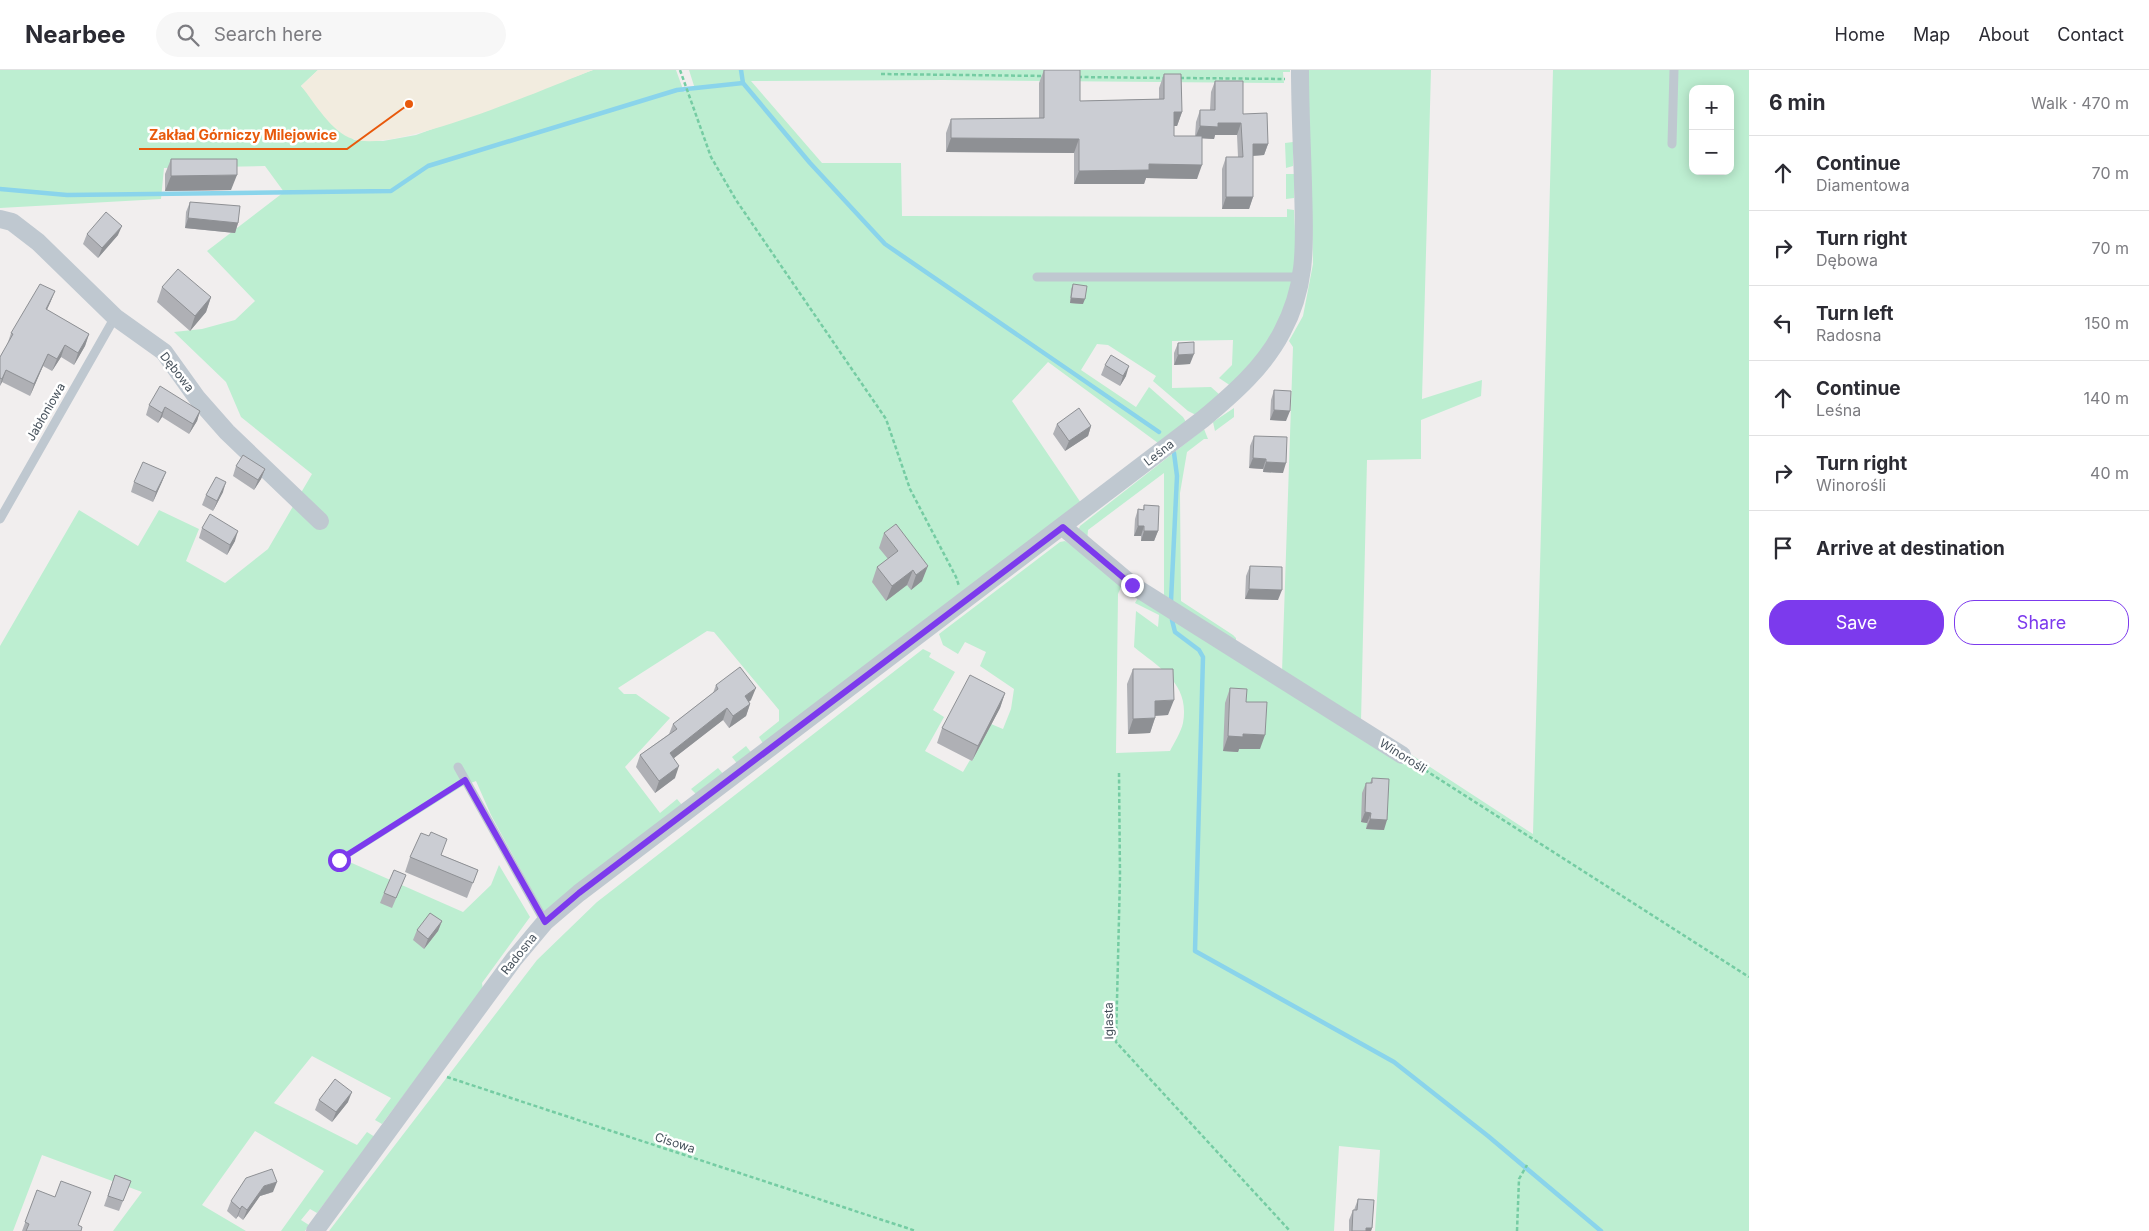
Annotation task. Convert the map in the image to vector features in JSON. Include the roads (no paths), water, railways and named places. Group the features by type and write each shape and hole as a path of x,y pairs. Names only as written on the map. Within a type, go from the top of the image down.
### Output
{"street":[{"name":"Leśna","path":"809,720 1203,419 1249,377 1282,334 1302,277 1304,248 1300,75"},
{"name":"Dębowa","path":"0,219 12,222 38,242 115,317 164,352 197,398 227,432 320,521"},
{"name":"Winorośli","path":"1063,527 1132,585 1402,755"},
{"name":"Radosna","path":"315,1231 430,1071 514,959 545,922 579,893 809,720"}],"lane":[{"path":"1672,144 1674,70"},
{"path":"1037,278 1302,277"},
{"name":"Jabłoniowa","path":"0,519 115,317"},
{"path":"458,767 545,922"}],"waterway":[{"path":"741,70 743,83"},
{"path":"0,189 67,195 391,191 428,166 677,90 743,83 810,163 885,244 1159,432"},
{"path":"1171,601 1177,476 1174,453"},
{"path":"1172,620 1175,632 1199,650 1203,657 1195,951 1394,1062 1488,1136 1601,1231"}],"place":[{"name":"Zakład Górniczy Milejowice","path":"409,104"}]}
